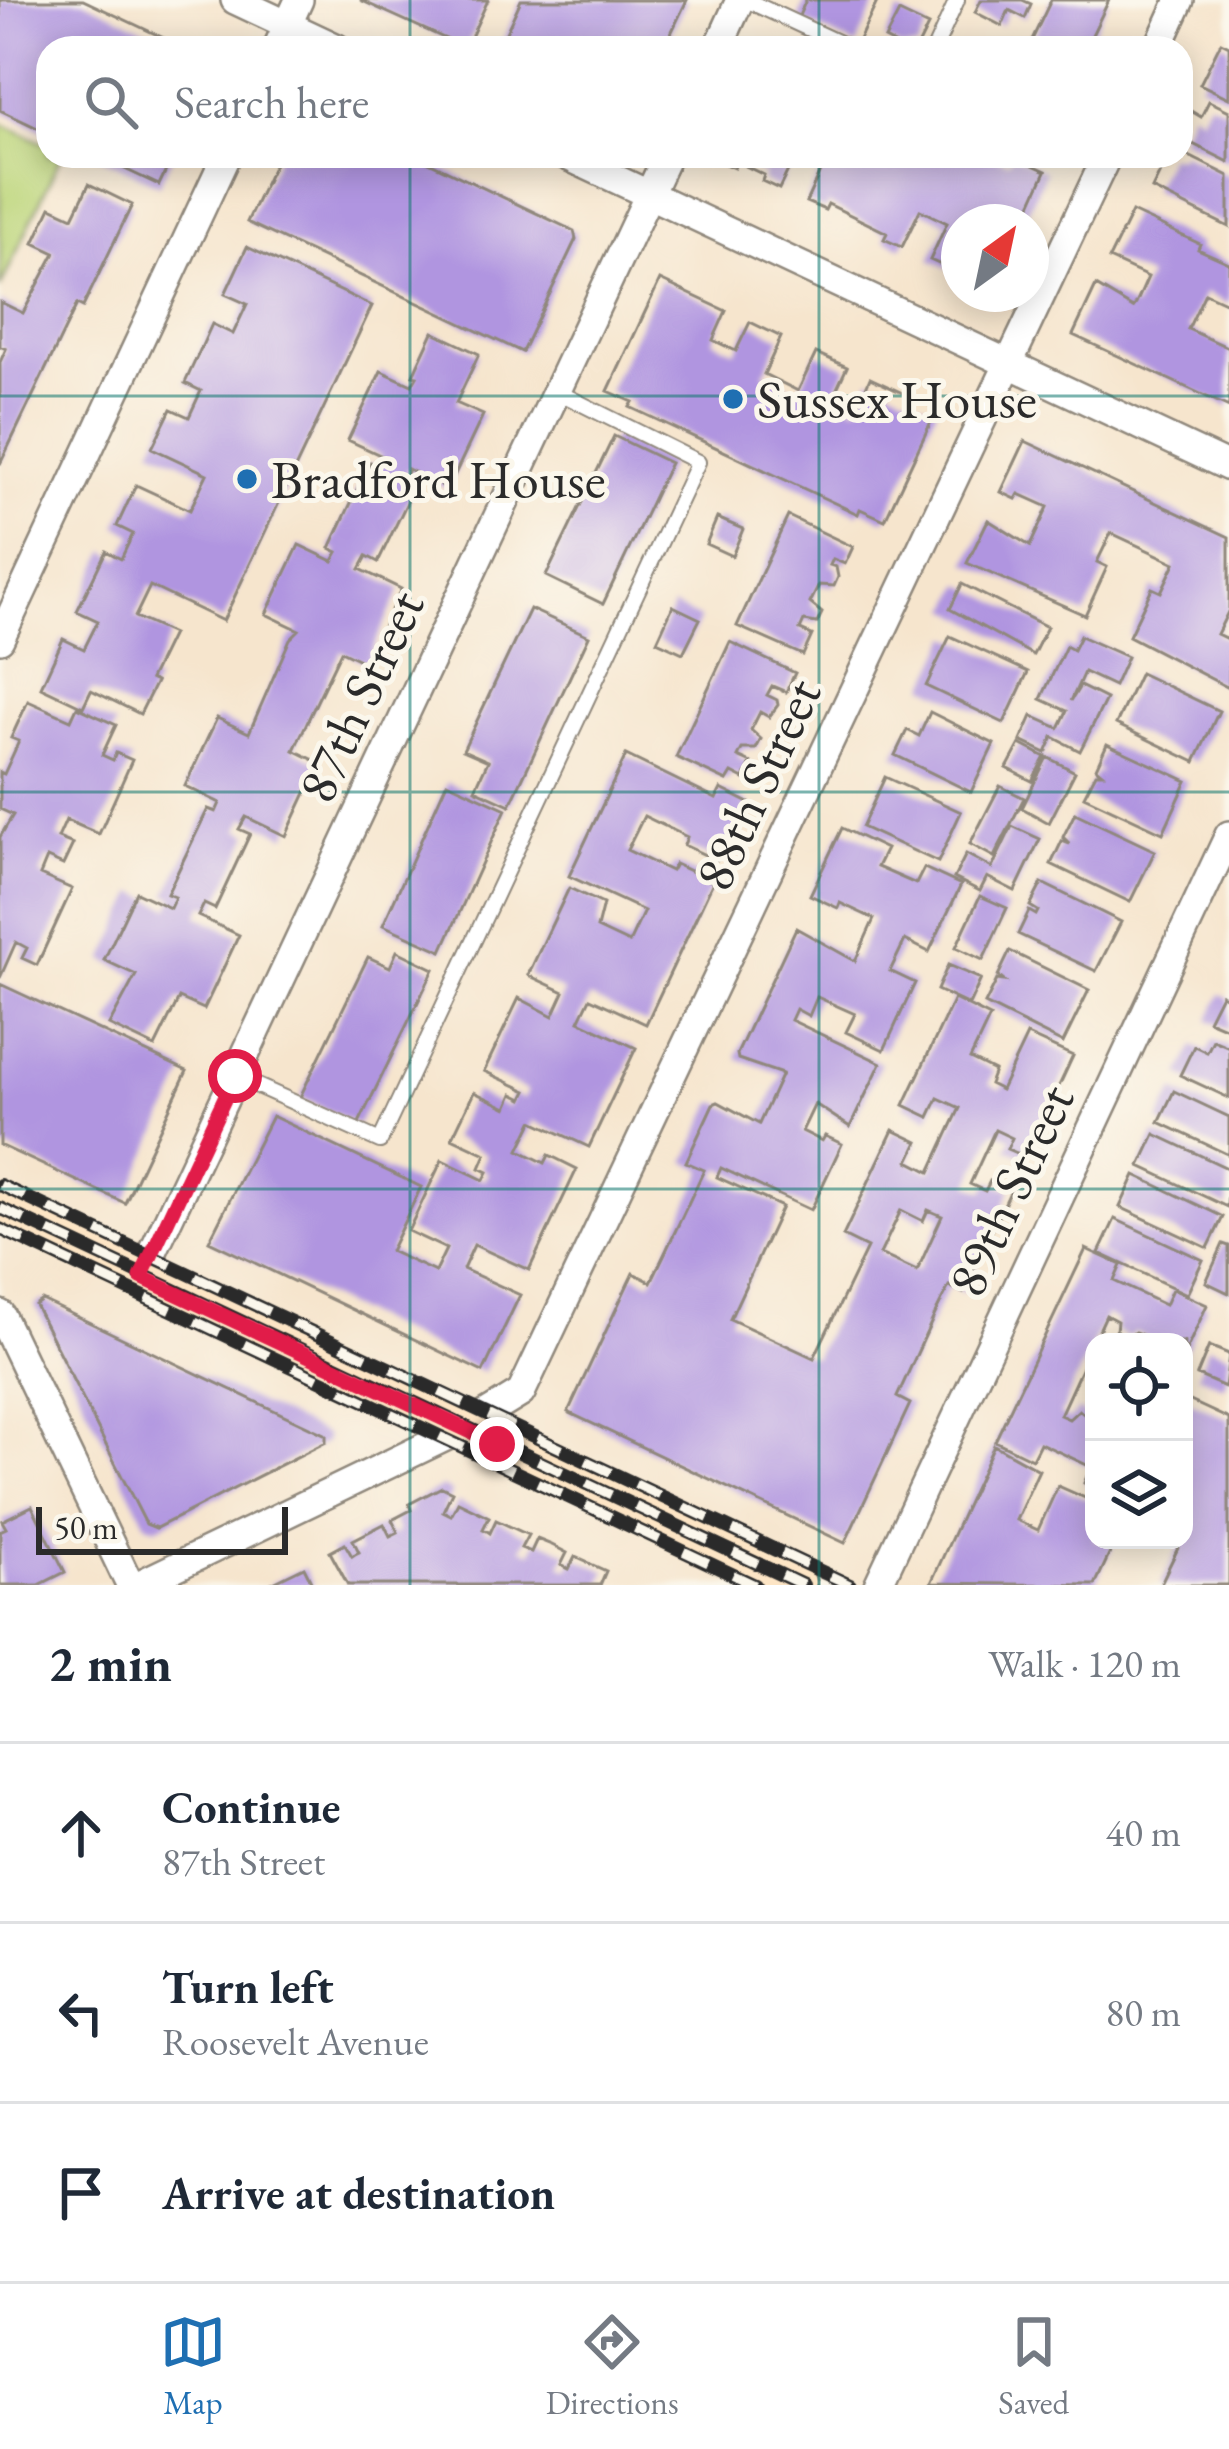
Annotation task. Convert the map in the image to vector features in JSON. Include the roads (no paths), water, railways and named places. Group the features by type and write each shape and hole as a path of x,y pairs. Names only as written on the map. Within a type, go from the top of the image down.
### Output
{"main road":[{"path":"0,1212 796,1585"}],"street":[{"path":"235,0 288,24"},
{"path":"724,36 743,0"},
{"path":"1164,36 1180,0"},
{"path":"0,639 220,168"},
{"path":"593,168 1229,466"},
{"name":"87th Street","path":"141,1277 661,168"},
{"name":"88th Street","path":"134,1585 464,1428 521,1394 1010,363 1094,168"},
{"name":"89th Street","path":"878,1585 1229,836"},
{"path":"0,1314 134,1585"}],"lane":[{"path":"743,0 823,36"},
{"path":"940,36 957,0"},
{"path":"235,1076 380,1141 698,462 556,391"}],"railway":[{"path":"0,1185 850,1585"},
{"path":"0,1208 803,1585"},
{"path":"0,1229 755,1585"}],"place":[{"name":"Sussex House","path":"733,399"},
{"name":"Bradford House","path":"247,479"}]}
